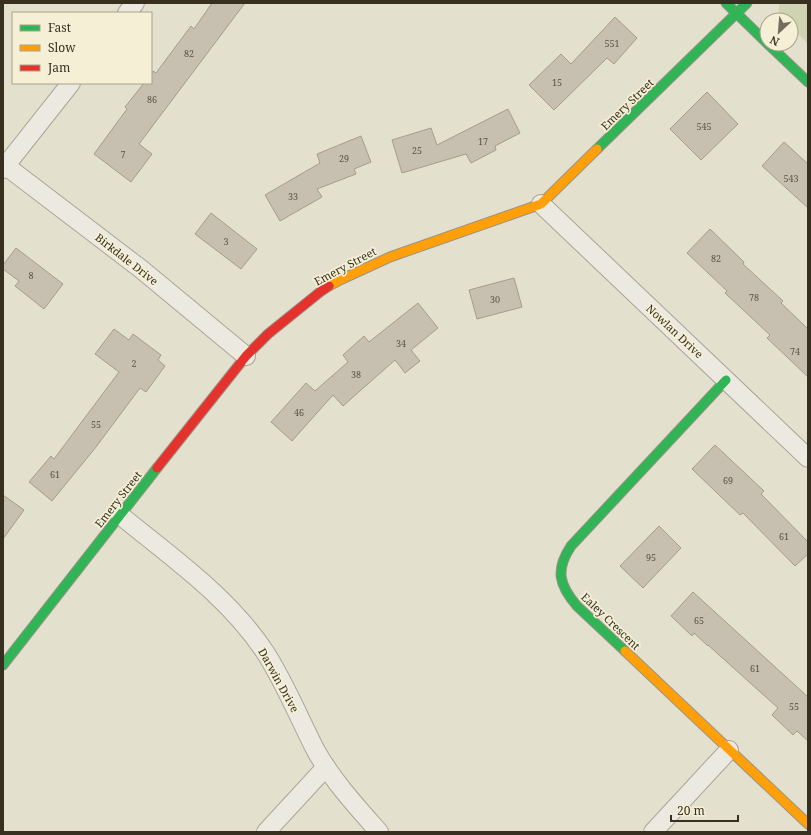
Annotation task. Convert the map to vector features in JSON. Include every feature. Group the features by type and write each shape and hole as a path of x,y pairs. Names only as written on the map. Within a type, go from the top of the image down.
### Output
{"street":[{"path":"128,12 135,3"},
{"path":"726,3 759,35"},
{"name":"Emery Street","path":"3,665 246,356 268,334 320,292 363,268 390,257 541,204 747,3"},
{"path":"777,52 808,82"},
{"path":"4,168 70,84"},
{"name":"Birkdale Drive","path":"4,168 141,269 246,356"},
{"name":"Nowlan Drive","path":"541,204 808,458"},
{"name":"Ealey Crescent","path":"726,380 571,546 562,560 562,583 567,595 577,606 808,824"},
{"name":"Darwin Drive","path":"120,515 198,578 221,600 254,637 274,666 316,751 326,767 350,799 380,832"},
{"path":"653,832 730,750"},
{"path":"266,832 326,767"}],"green space":[{"path":"780,3 808,3 808,44 799,35 799,12 779,12"}],"building":[{"path":"212,3 245,3 139,144 152,154 131,182 94,154 127,109 125,107 143,84 152,84 153,71 156,73 191,26 194,29"},
{"path":"615,17 637,38 614,64 607,58 554,110 529,85 561,54 571,64"},
{"path":"707,92 738,124 701,160 670,129"},
{"path":"508,109 520,133 495,146 496,150 471,163 466,154 402,173 392,140 431,128 437,145"},
{"path":"361,136 371,162 354,169 356,174 317,189 322,197 280,221 265,195 320,163 317,154"},
{"path":"784,142 808,164 808,208 762,166"},
{"path":"211,213 257,249 241,269 195,234"},
{"path":"710,229 744,262 743,264 783,301 781,303 808,329 808,377 767,338 770,335 725,293 727,291 687,253"},
{"path":"16,248 63,284 44,309 15,286 19,281 3,269 3,265"},
{"path":"514,278 522,307 477,319 469,290"},
{"path":"418,303 438,328 411,350 420,361 405,373 395,360 343,406 333,395 292,441 271,422 306,383 315,391 348,362 343,355 364,336 369,342"},
{"path":"114,329 129,340 133,334 161,355 158,360 165,366 146,392 140,388 96,447 52,501 29,482 51,456 54,459 119,372 95,354"},
{"path":"715,445 764,491 761,494 808,542 808,554 795,566 743,513 740,515 692,469"},
{"path":"3,495 24,510 3,539"},
{"path":"659,526 681,548 643,588 620,566"},
{"path":"693,592 808,697 808,741 797,731 793,735 772,715 778,708 708,645 694,633 692,636 671,616"}],"traffic: fast":[{"path":"726,3 759,35"},
{"path":"597,149 747,3"},
{"path":"776,52 808,82"},
{"path":"625,651 577,606 566,591 561,577 563,563 571,546 726,380"},
{"path":"3,665 157,468"}],"traffic: slow":[{"path":"329,286 390,257 541,204 597,149"},
{"path":"625,651 808,824"}],"traffic: jam":[{"path":"157,468 246,356 268,334 329,286"}]}
